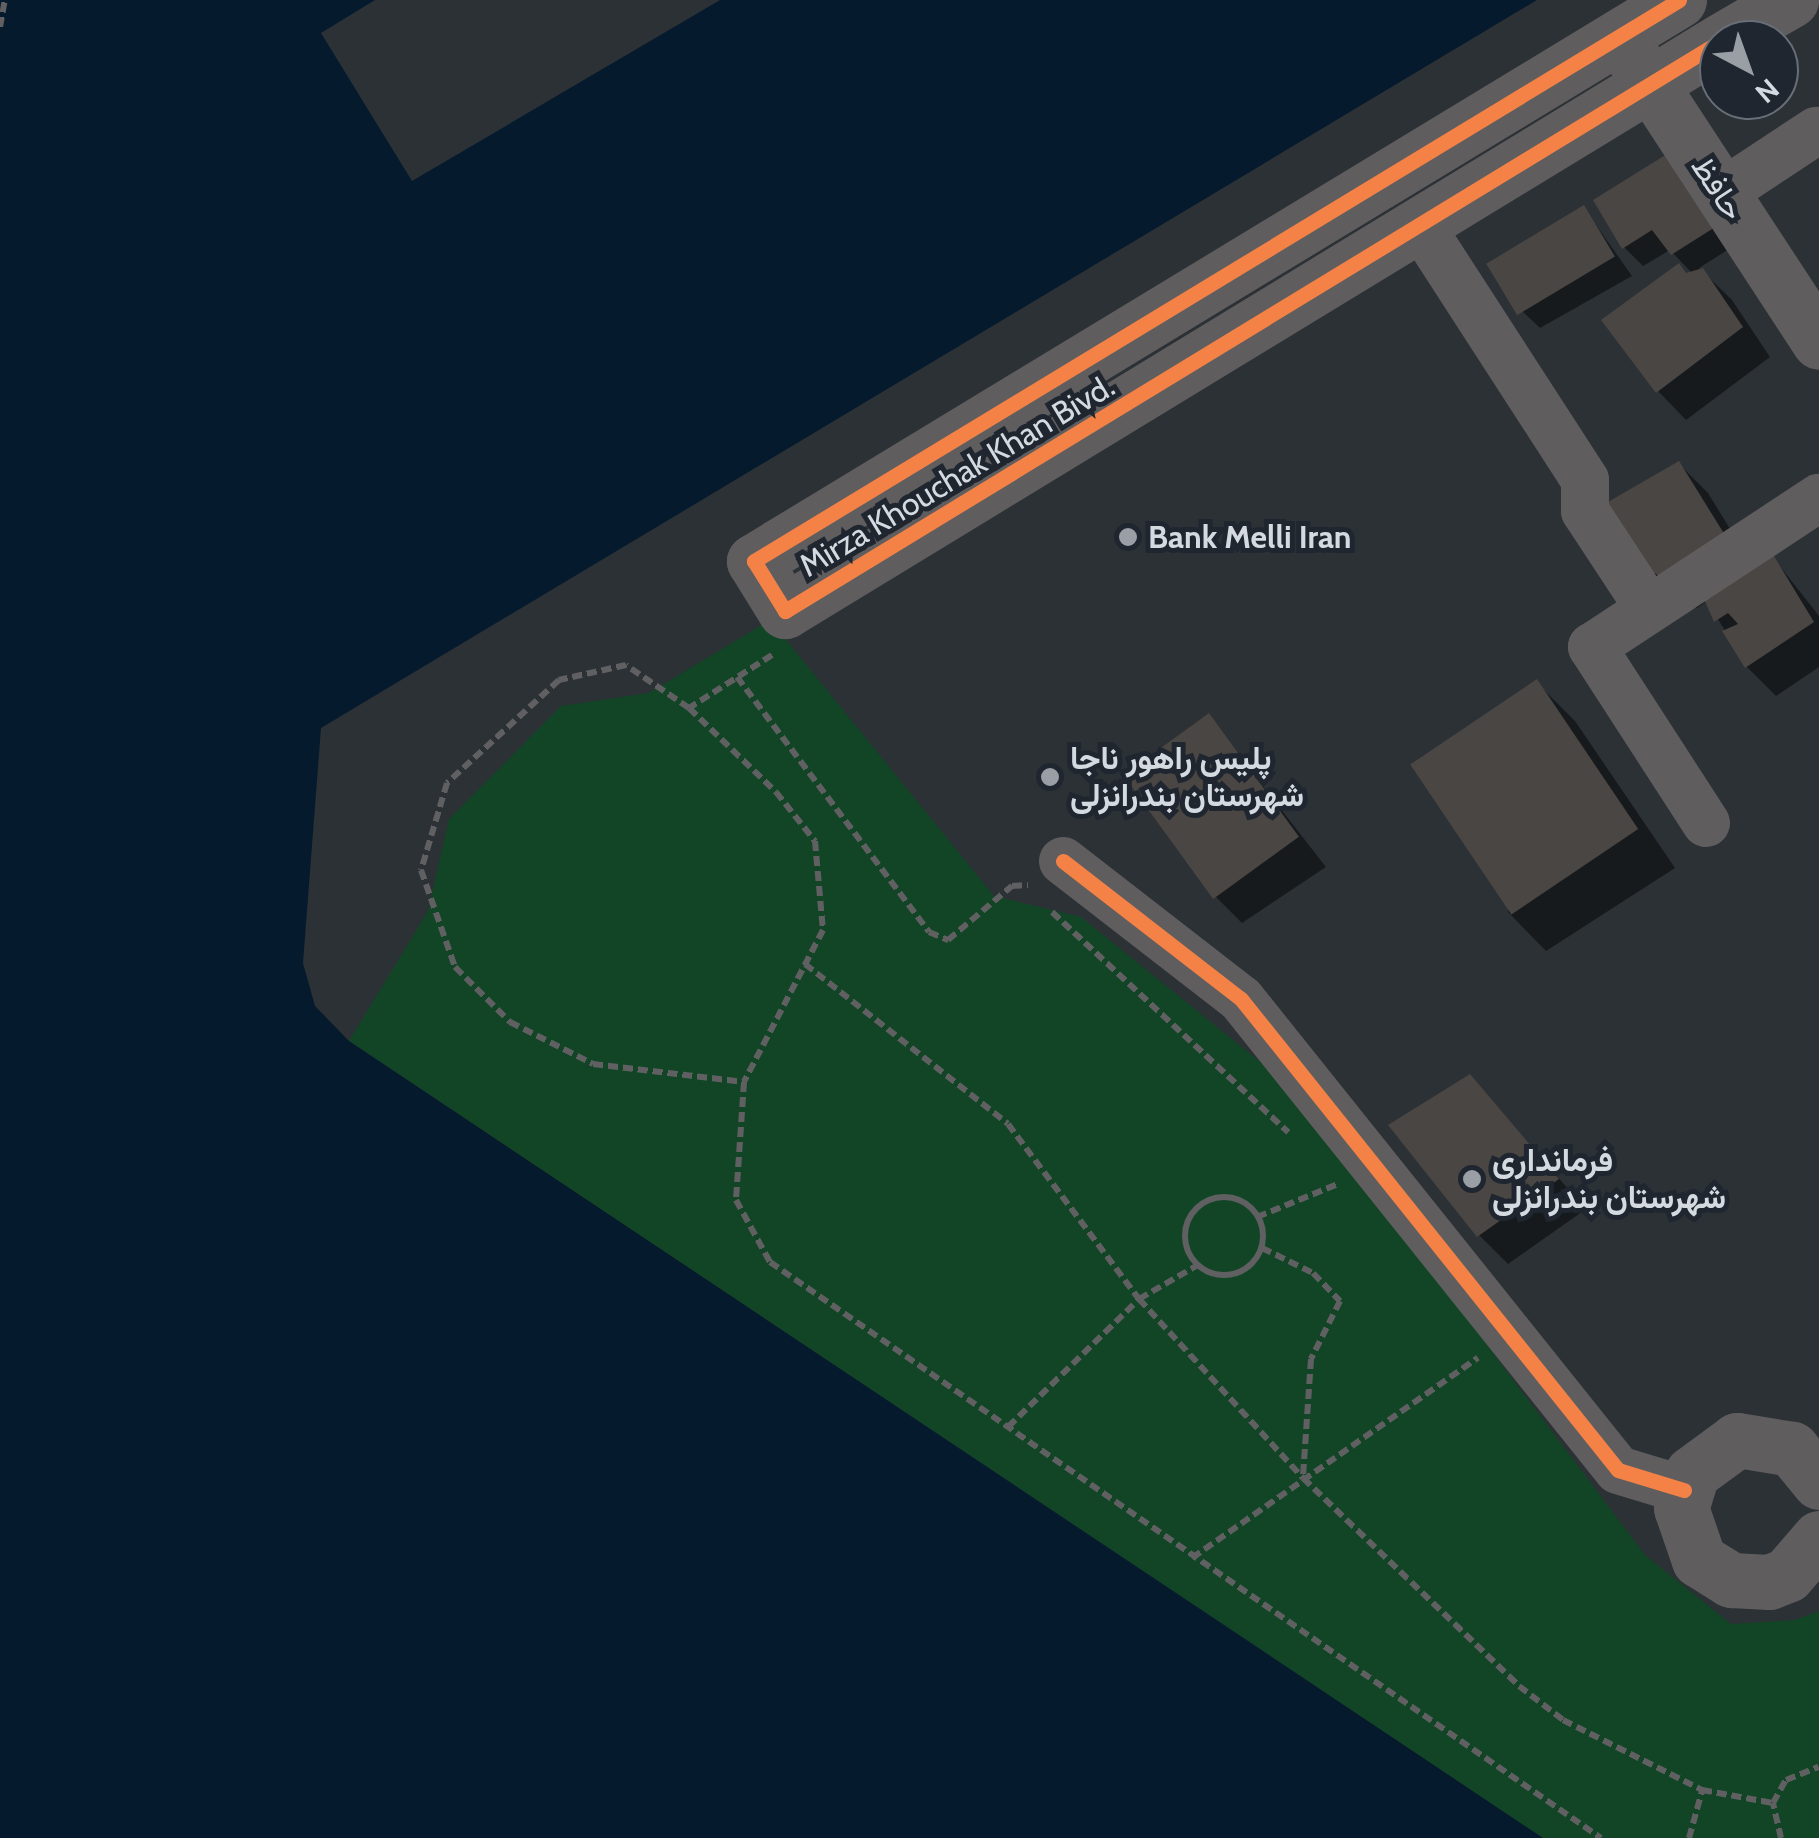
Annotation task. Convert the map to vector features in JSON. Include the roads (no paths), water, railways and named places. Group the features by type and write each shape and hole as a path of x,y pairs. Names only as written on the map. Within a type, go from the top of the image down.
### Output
{"street":[{"name":"Mirza Khouchak Khan Bivd.","path":"1678,0 1616,34 754,560 786,611 1422,228 1699,53"},
{"name":"Mirza Khouchak Khan Bivd.","path":"1756,20 1790,0"},
{"name":"حافظ","path":"1616,34 1819,342"},
{"path":"1722,193 1816,131"},
{"path":"1387,176 1585,480 1585,511 1648,607"},
{"path":"1164,312 1197,364"},
{"path":"963,434 995,487"},
{"path":"1706,823 1592,647 1819,498"},
{"path":"1050,878 1241,999 1618,1470 1684,1490"},
{"path":"1817,1546 1769,1582 1714,1572 1700,1560 1682,1527 1684,1490 1692,1472 1719,1447 1756,1438 1792,1449 1819,1482"}],"water":[{"path":"0,0 375,0 321,33 412,181 720,0 1537,0 321,728 303,963 315,1006 349,1041 1543,1838 0,1838"}],"place":[{"name":"Bank Melli Iran","path":"1128,537"},
{"name":"پلیس راهور ناجا شهرستان بندرانزلی","path":"1050,777"},
{"name":"فرمانداری شهرستان بندرانزلی","path":"1472,1179"}]}
